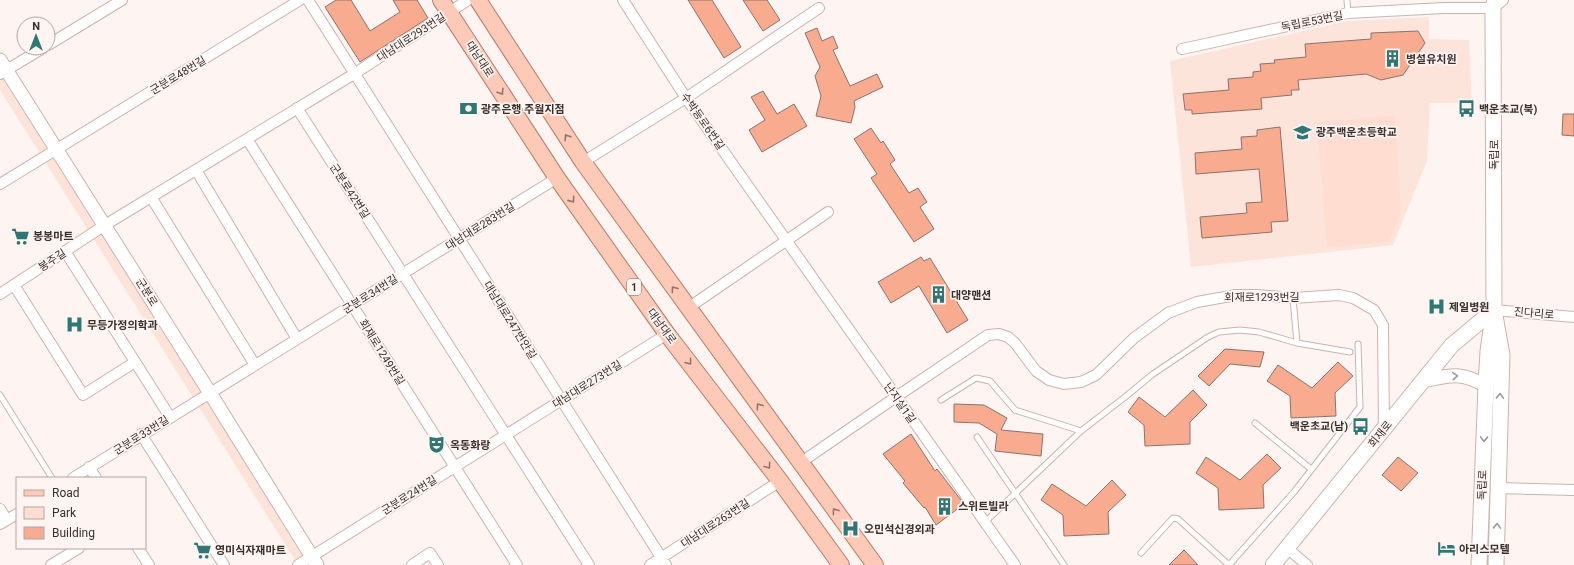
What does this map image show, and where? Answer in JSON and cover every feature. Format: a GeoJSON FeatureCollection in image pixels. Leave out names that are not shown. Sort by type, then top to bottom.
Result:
{"type":"FeatureCollection","features":[{"type":"Feature","properties":{"kind":"main road"},"geometry":{"type":"LineString","coordinates":[[478,0],[583,162],[875,565]]}},
{"type":"Feature","properties":{"kind":"main road","name":"독립로"},"geometry":{"type":"LineString","coordinates":[[1479,565],[1488,351],[1494,310],[1493,2]]}},
{"type":"Feature","properties":{"kind":"main road","name":"대남대로"},"geometry":{"type":"LineString","coordinates":[[445,6],[557,178],[667,334],[780,481],[841,565]]}},
{"type":"Feature","properties":{"kind":"main road","name":"독립로"},"geometry":{"type":"LineString","coordinates":[[1494,310],[1502,355],[1496,565]]}},
{"type":"Feature","properties":{"kind":"main road","name":"회재로"},"geometry":{"type":"LineString","coordinates":[[1273,565],[1452,346],[1494,310]]}},
{"type":"Feature","properties":{"kind":"street"},"geometry":{"type":"LineString","coordinates":[[56,40],[122,0]]}},
{"type":"Feature","properties":{"kind":"street","name":"군분로48번길"},"geometry":{"type":"LineString","coordinates":[[0,184],[300,0]]}},
{"type":"Feature","properties":{"kind":"street","name":"대남대로247번안길"},"geometry":{"type":"LineString","coordinates":[[308,0],[664,561]]}},
{"type":"Feature","properties":{"kind":"street","name":"대남대로293번길"},"geometry":{"type":"LineString","coordinates":[[354,74],[445,6],[468,0]]}},
{"type":"Feature","properties":{"kind":"street","name":"수박등로6번길"},"geometry":{"type":"LineString","coordinates":[[623,0],[686,98],[786,240]]}},
{"type":"Feature","properties":{"kind":"street","name":"독립로53번길"},"geometry":{"type":"LineString","coordinates":[[1182,49],[1348,13],[1444,8],[1493,2]]}},
{"type":"Feature","properties":{"kind":"street"},"geometry":{"type":"LineString","coordinates":[[583,162],[686,98],[819,8]]}},
{"type":"Feature","properties":{"kind":"street"},"geometry":{"type":"LineString","coordinates":[[2,68],[27,56]]}},
{"type":"Feature","properties":{"kind":"street","name":"군분로"},"geometry":{"type":"LineString","coordinates":[[2,68],[56,149],[314,561]]}},
{"type":"Feature","properties":{"kind":"street"},"geometry":{"type":"LineString","coordinates":[[104,225],[354,74]]}},
{"type":"Feature","properties":{"kind":"street","name":"군분로42번길"},"geometry":{"type":"LineString","coordinates":[[297,108],[403,273]]}},
{"type":"Feature","properties":{"kind":"street","name":"회재로1249번길"},"geometry":{"type":"LineString","coordinates":[[248,139],[516,565]]}},
{"type":"Feature","properties":{"kind":"street"},"geometry":{"type":"LineString","coordinates":[[196,170],[297,339]]}},
{"type":"Feature","properties":{"kind":"street","name":"대남대로283번길"},"geometry":{"type":"LineString","coordinates":[[403,273],[557,178]]}},
{"type":"Feature","properties":{"kind":"street"},"geometry":{"type":"LineString","coordinates":[[152,197],[255,365]]}},
{"type":"Feature","properties":{"kind":"street"},"geometry":{"type":"LineString","coordinates":[[688,308],[828,212]]}},
{"type":"Feature","properties":{"kind":"street","name":"봉주길"},"geometry":{"type":"LineString","coordinates":[[0,294],[104,225]]}},
{"type":"Feature","properties":{"kind":"street","name":"난지실1길"},"geometry":{"type":"LineString","coordinates":[[786,240],[1015,565]]}},
{"type":"Feature","properties":{"kind":"street"},"geometry":{"type":"LineString","coordinates":[[66,251],[170,417]]}},
{"type":"Feature","properties":{"kind":"street","name":"군분로34번길"},"geometry":{"type":"LineString","coordinates":[[210,393],[403,273],[506,434]]}},
{"type":"Feature","properties":{"kind":"street"},"geometry":{"type":"LineString","coordinates":[[14,285],[82,395],[135,362]]}},
{"type":"Feature","properties":{"kind":"street","name":"회재로1293번길"},"geometry":{"type":"LineString","coordinates":[[896,396],[988,335],[999,334],[1008,337],[1036,371],[1049,380],[1064,384],[1081,382],[1096,375],[1134,338],[1168,313],[1197,302],[1217,298],[1257,295],[1293,298],[1339,295],[1353,298],[1374,310],[1380,317],[1383,325],[1384,430]]}},
{"type":"Feature","properties":{"kind":"street","name":"진다리로"},"geometry":{"type":"LineString","coordinates":[[1494,310],[1574,317]]}},
{"type":"Feature","properties":{"kind":"street","name":"대남대로273번길"},"geometry":{"type":"LineString","coordinates":[[506,434],[667,334]]}},
{"type":"Feature","properties":{"kind":"street"},"geometry":{"type":"LineString","coordinates":[[1423,381],[1464,375],[1486,386]]}},
{"type":"Feature","properties":{"kind":"street","name":"군분로33번길"},"geometry":{"type":"LineString","coordinates":[[74,477],[141,434],[210,393]]}},
{"type":"Feature","properties":{"kind":"street"},"geometry":{"type":"LineString","coordinates":[[800,463],[896,396]]}},
{"type":"Feature","properties":{"kind":"street"},"geometry":{"type":"LineString","coordinates":[[141,434],[224,565]]}},
{"type":"Feature","properties":{"kind":"street"},"geometry":{"type":"LineString","coordinates":[[506,434],[589,565]]}},
{"type":"Feature","properties":{"kind":"street","name":"군분로24번길"},"geometry":{"type":"LineString","coordinates":[[298,565],[314,561],[506,434]]}},
{"type":"Feature","properties":{"kind":"street"},"geometry":{"type":"LineString","coordinates":[[89,467],[95,477]]}},
{"type":"Feature","properties":{"kind":"street","name":"대남대로263번길"},"geometry":{"type":"LineString","coordinates":[[650,565],[664,561],[780,481]]}},
{"type":"Feature","properties":{"kind":"street"},"geometry":{"type":"LineString","coordinates":[[1498,488],[1574,490]]}},
{"type":"Feature","properties":{"kind":"street"},"geometry":{"type":"LineString","coordinates":[[0,509],[4,522],[16,515]]}},
{"type":"Feature","properties":{"kind":"street"},"geometry":{"type":"LineString","coordinates":[[1287,548],[1307,565]]}},
{"type":"Feature","properties":{"kind":"street"},"geometry":{"type":"LineString","coordinates":[[51,565],[77,549]]}},
{"type":"Feature","properties":{"kind":"street"},"geometry":{"type":"LineString","coordinates":[[139,549],[149,565]]}},
{"type":"Feature","properties":{"kind":"street"},"geometry":{"type":"LineString","coordinates":[[412,565],[430,553],[438,565]]}},
{"type":"Feature","properties":{"kind":"lane"},"geometry":{"type":"LineString","coordinates":[[1347,0],[1348,13]]}},
{"type":"Feature","properties":{"kind":"lane"},"geometry":{"type":"LineString","coordinates":[[1293,298],[1297,343]]}},
{"type":"Feature","properties":{"kind":"lane"},"geometry":{"type":"LineString","coordinates":[[984,523],[1016,494],[1081,430],[1153,374],[1208,337],[1219,332],[1240,330],[1259,332],[1297,343],[1350,352]]}},
{"type":"Feature","properties":{"kind":"lane"},"geometry":{"type":"LineString","coordinates":[[1141,553],[1173,518],[1178,519],[1229,565],[1294,492],[1360,407],[1358,344]]}},
{"type":"Feature","properties":{"kind":"lane"},"geometry":{"type":"LineString","coordinates":[[942,400],[976,378],[990,381],[1015,410],[1081,430]]}},
{"type":"Feature","properties":{"kind":"lane"},"geometry":{"type":"LineString","coordinates":[[0,396],[51,477]]}},
{"type":"Feature","properties":{"kind":"lane"},"geometry":{"type":"LineString","coordinates":[[1255,423],[1311,469]]}},
{"type":"Feature","properties":{"kind":"lane"},"geometry":{"type":"LineString","coordinates":[[977,437],[1064,565]]}},
{"type":"Feature","properties":{"kind":"shaded area","name":"광주백운초등학교"},"geometry":{"type":"Polygon","coordinates":[[[1429,17],[1429,39],[1469,40],[1472,103],[1430,103],[1427,161],[1393,245],[1191,267],[1170,61],[1348,21],[1429,17]]]}},
{"type":"Feature","properties":{"kind":"shaded area"},"geometry":{"type":"Polygon","coordinates":[[[0,68],[313,565],[298,565],[0,90],[0,68]]]}},
{"type":"Feature","properties":{"kind":"green space"},"geometry":{"type":"Polygon","coordinates":[[[1395,116],[1401,212],[1389,242],[1327,247],[1317,122],[1395,116]]]}},
{"type":"Feature","properties":{"kind":"building"},"geometry":{"type":"Polygon","coordinates":[[[336,0],[351,0],[370,31],[400,12],[393,0],[417,0],[428,18],[360,62],[325,7],[336,0]]]}},
{"type":"Feature","properties":{"kind":"building"},"geometry":{"type":"Polygon","coordinates":[[[688,0],[712,0],[741,47],[724,58],[688,0]]]}},
{"type":"Feature","properties":{"kind":"building"},"geometry":{"type":"Polygon","coordinates":[[[743,0],[767,0],[780,20],[763,31],[743,0]]]}},
{"type":"Feature","properties":{"kind":"building"},"geometry":{"type":"Polygon","coordinates":[[[817,28],[822,41],[833,36],[838,48],[833,50],[850,86],[877,74],[883,87],[854,101],[855,107],[851,123],[816,116],[821,96],[815,76],[820,67],[805,33],[817,28]]]}},
{"type":"Feature","properties":{"kind":"building"},"geometry":{"type":"Polygon","coordinates":[[[1418,31],[1425,43],[1403,75],[1381,80],[1366,74],[1298,80],[1299,90],[1291,90],[1292,95],[1261,98],[1262,109],[1192,114],[1192,110],[1185,110],[1183,94],[1229,90],[1228,79],[1253,77],[1253,72],[1261,71],[1260,64],[1275,63],[1274,60],[1306,57],[1305,44],[1371,39],[1371,33],[1418,31]]]}},
{"type":"Feature","properties":{"kind":"building"},"geometry":{"type":"Polygon","coordinates":[[[763,91],[777,114],[794,104],[807,126],[762,152],[749,130],[765,120],[751,97],[763,91]]]}},
{"type":"Feature","properties":{"kind":"building"},"geometry":{"type":"Polygon","coordinates":[[[1563,114],[1574,114],[1574,136],[1562,135],[1563,114]]]}},
{"type":"Feature","properties":{"kind":"building"},"geometry":{"type":"Polygon","coordinates":[[[1280,127],[1288,221],[1271,222],[1272,232],[1202,238],[1200,217],[1247,213],[1246,203],[1262,202],[1259,169],[1196,174],[1195,153],[1242,149],[1241,137],[1257,136],[1257,130],[1280,127]]]}},
{"type":"Feature","properties":{"kind":"building"},"geometry":{"type":"Polygon","coordinates":[[[871,128],[881,143],[883,141],[895,160],[890,164],[909,193],[918,188],[927,202],[920,207],[934,229],[914,242],[871,178],[877,174],[854,139],[871,128]]]}},
{"type":"Feature","properties":{"kind":"building","name":"대양맨션"},"geometry":{"type":"Polygon","coordinates":[[[921,257],[924,261],[930,258],[968,320],[947,333],[919,286],[891,303],[878,282],[921,257]]]}},
{"type":"Feature","properties":{"kind":"building"},"geometry":{"type":"Polygon","coordinates":[[[1225,349],[1264,352],[1260,367],[1230,364],[1209,386],[1198,376],[1225,349]]]}},
{"type":"Feature","properties":{"kind":"building"},"geometry":{"type":"Polygon","coordinates":[[[1338,362],[1353,376],[1335,393],[1336,416],[1291,418],[1290,396],[1267,381],[1278,365],[1312,388],[1338,362]]]}},
{"type":"Feature","properties":{"kind":"building"},"geometry":{"type":"Polygon","coordinates":[[[1193,390],[1207,405],[1190,422],[1190,444],[1145,446],[1144,425],[1128,412],[1139,397],[1165,417],[1193,390]]]}},
{"type":"Feature","properties":{"kind":"building"},"geometry":{"type":"Polygon","coordinates":[[[954,404],[984,405],[1007,418],[1001,430],[1043,434],[1041,456],[995,451],[997,434],[979,423],[954,422],[954,404]]]}},
{"type":"Feature","properties":{"kind":"building"},"geometry":{"type":"Polygon","coordinates":[[[911,434],[935,471],[937,469],[964,504],[936,525],[925,507],[924,508],[903,483],[905,481],[883,454],[911,434]]]}},
{"type":"Feature","properties":{"kind":"building"},"geometry":{"type":"Polygon","coordinates":[[[1267,454],[1281,468],[1263,485],[1264,508],[1219,510],[1218,488],[1196,473],[1206,457],[1240,480],[1267,454]]]}},
{"type":"Feature","properties":{"kind":"building"},"geometry":{"type":"Polygon","coordinates":[[[1398,457],[1418,473],[1401,491],[1382,475],[1398,457]]]}},
{"type":"Feature","properties":{"kind":"building"},"geometry":{"type":"Polygon","coordinates":[[[1112,480],[1126,495],[1108,512],[1109,534],[1064,536],[1063,515],[1041,500],[1052,484],[1086,506],[1112,480]]]}},
{"type":"Feature","properties":{"kind":"building"},"geometry":{"type":"Polygon","coordinates":[[[1184,550],[1198,565],[1169,565],[1184,550]]]}},
{"type":"Feature","properties":{"kind":"place","name":"병설유치원"},"geometry":{"type":"Point","coordinates":[1393,59]}},
{"type":"Feature","properties":{"kind":"place","name":"광주은행 주월지점"},"geometry":{"type":"Point","coordinates":[468,109]}},
{"type":"Feature","properties":{"kind":"place","name":"백운초교(북)"},"geometry":{"type":"Point","coordinates":[1466,109]}},
{"type":"Feature","properties":{"kind":"place","name":"광주백운초등학교"},"geometry":{"type":"Point","coordinates":[1303,132]}},
{"type":"Feature","properties":{"kind":"place","name":"봉봉마트"},"geometry":{"type":"Point","coordinates":[20,236]}},
{"type":"Feature","properties":{"kind":"place","name":"대양맨션"},"geometry":{"type":"Point","coordinates":[938,295]}},
{"type":"Feature","properties":{"kind":"place","name":"제일병원"},"geometry":{"type":"Point","coordinates":[1436,307]}},
{"type":"Feature","properties":{"kind":"place","name":"무등가정의학과"},"geometry":{"type":"Point","coordinates":[74,325]}},
{"type":"Feature","properties":{"kind":"place","name":"백운초교(남)"},"geometry":{"type":"Point","coordinates":[1361,426]}},
{"type":"Feature","properties":{"kind":"place","name":"옥동화랑"},"geometry":{"type":"Point","coordinates":[437,445]}},
{"type":"Feature","properties":{"kind":"place","name":"스위트빌라"},"geometry":{"type":"Point","coordinates":[945,506]}},
{"type":"Feature","properties":{"kind":"place","name":"오민석신경외과"},"geometry":{"type":"Point","coordinates":[851,529]}},
{"type":"Feature","properties":{"kind":"place","name":"아리스모텔"},"geometry":{"type":"Point","coordinates":[1446,549]}},
{"type":"Feature","properties":{"kind":"place","name":"영미식자재마트"},"geometry":{"type":"Point","coordinates":[202,550]}}]}
